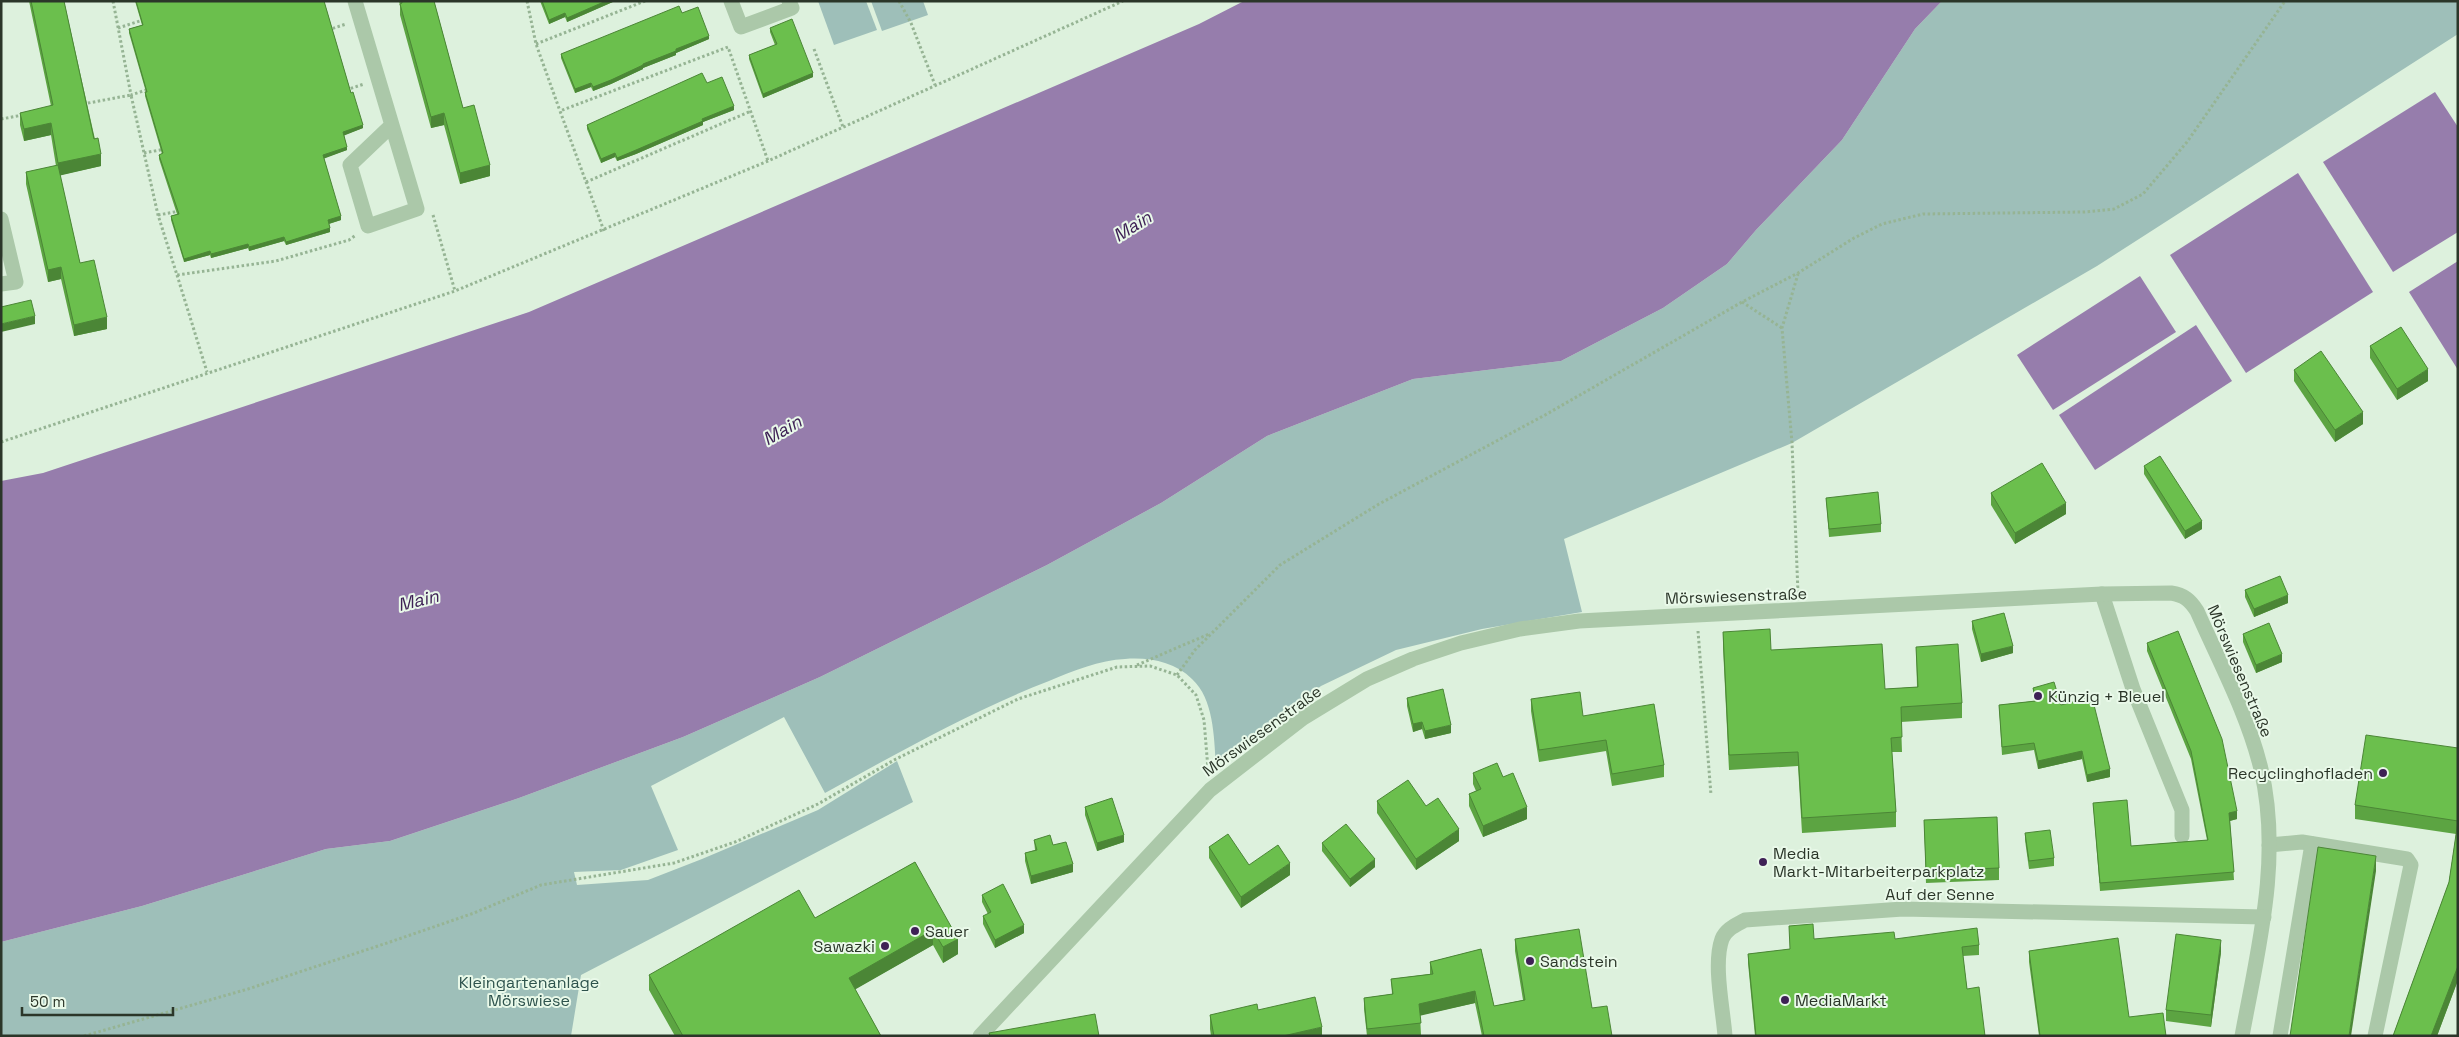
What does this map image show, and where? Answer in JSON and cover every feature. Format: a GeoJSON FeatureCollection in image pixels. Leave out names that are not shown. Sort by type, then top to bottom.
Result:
{"type":"FeatureCollection","features":[{"type":"Feature","properties":{"kind":"street"},"geometry":{"type":"LineString","coordinates":[[355,1],[360,19],[392,124],[417,209],[368,226],[350,165],[392,124]]}},
{"type":"Feature","properties":{"kind":"street"},"geometry":{"type":"LineString","coordinates":[[730,1],[741,28],[792,8],[789,1]]}},
{"type":"Feature","properties":{"kind":"street"},"geometry":{"type":"LineString","coordinates":[[1,219],[16,282],[1,284]]}},
{"type":"Feature","properties":{"kind":"street","name":"Mörswiesenstraße"},"geometry":{"type":"LineString","coordinates":[[980,1036],[1210,790],[1303,718],[1366,679],[1413,659],[1461,643],[1520,629],[1579,621],[2102,594],[2171,593],[2180,594],[2190,600],[2197,611],[2250,734],[2267,806],[2269,845],[2264,917],[2242,1036]]}},
{"type":"Feature","properties":{"kind":"street"},"geometry":{"type":"LineString","coordinates":[[2102,594],[2133,689],[2182,810],[2182,836]]}},
{"type":"Feature","properties":{"kind":"street"},"geometry":{"type":"LineString","coordinates":[[2269,845],[2302,842],[2407,860],[2411,865],[2375,1036]]}},
{"type":"Feature","properties":{"kind":"street"},"geometry":{"type":"LineString","coordinates":[[2280,1036],[2312,844]]}},
{"type":"Feature","properties":{"kind":"street","name":"Auf der Senne"},"geometry":{"type":"LineString","coordinates":[[1725,1036],[1718,956],[1722,938],[1730,928],[1745,920],[1903,909],[2264,917]]}},
{"type":"Feature","properties":{"kind":"path"},"geometry":{"type":"LineString","coordinates":[[113,1],[131,95],[158,215],[208,372]]}},
{"type":"Feature","properties":{"kind":"path"},"geometry":{"type":"LineString","coordinates":[[527,1],[536,44],[604,231]]}},
{"type":"Feature","properties":{"kind":"path"},"geometry":{"type":"LineString","coordinates":[[536,44],[645,1]]}},
{"type":"Feature","properties":{"kind":"path"},"geometry":{"type":"LineString","coordinates":[[899,1],[911,23],[935,85]]}},
{"type":"Feature","properties":{"kind":"path"},"geometry":{"type":"LineString","coordinates":[[1,442],[455,291],[604,231],[768,161],[1123,1]]}},
{"type":"Feature","properties":{"kind":"path"},"geometry":{"type":"LineString","coordinates":[[1177,674],[1195,650],[1280,566],[1380,504],[1545,415],[1742,302],[1798,274],[1854,238],[1882,224],[1923,214],[2085,212],[2114,209],[2143,194],[2188,142],[2285,1]]}},
{"type":"Feature","properties":{"kind":"path"},"geometry":{"type":"LineString","coordinates":[[118,28],[153,18]]}},
{"type":"Feature","properties":{"kind":"path"},"geometry":{"type":"LineString","coordinates":[[324,31],[360,19]]}},
{"type":"Feature","properties":{"kind":"path"},"geometry":{"type":"LineString","coordinates":[[560,112],[728,47],[768,161]]}},
{"type":"Feature","properties":{"kind":"path"},"geometry":{"type":"LineString","coordinates":[[814,49],[843,127]]}},
{"type":"Feature","properties":{"kind":"path"},"geometry":{"type":"LineString","coordinates":[[341,92],[378,79]]}},
{"type":"Feature","properties":{"kind":"path"},"geometry":{"type":"LineString","coordinates":[[75,106],[131,95],[159,86]]}},
{"type":"Feature","properties":{"kind":"path"},"geometry":{"type":"LineString","coordinates":[[586,182],[751,111]]}},
{"type":"Feature","properties":{"kind":"path"},"geometry":{"type":"LineString","coordinates":[[1,119],[28,114]]}},
{"type":"Feature","properties":{"kind":"path"},"geometry":{"type":"LineString","coordinates":[[144,153],[171,148]]}},
{"type":"Feature","properties":{"kind":"path"},"geometry":{"type":"LineString","coordinates":[[417,209],[432,211],[455,291]]}},
{"type":"Feature","properties":{"kind":"path"},"geometry":{"type":"LineString","coordinates":[[158,215],[187,210]]}},
{"type":"Feature","properties":{"kind":"path"},"geometry":{"type":"LineString","coordinates":[[177,275],[276,261],[349,240],[368,226]]}},
{"type":"Feature","properties":{"kind":"path"},"geometry":{"type":"LineString","coordinates":[[1798,274],[1782,328],[1792,443],[1798,611]]}},
{"type":"Feature","properties":{"kind":"path"},"geometry":{"type":"LineString","coordinates":[[1742,302],[1782,328]]}},
{"type":"Feature","properties":{"kind":"path"},"geometry":{"type":"LineString","coordinates":[[1697,615],[1711,795]]}},
{"type":"Feature","properties":{"kind":"path"},"geometry":{"type":"LineString","coordinates":[[1134,666],[1212,633]]}},
{"type":"Feature","properties":{"kind":"path"},"geometry":{"type":"LineString","coordinates":[[84,1036],[248,989],[390,942],[474,913],[541,884],[674,863],[718,848],[818,804],[896,759],[1018,699],[1117,667],[1150,666],[1177,674],[1196,694],[1204,720],[1210,790]]}},
{"type":"Feature","properties":{"kind":"green space"},"geometry":{"type":"Polygon","coordinates":[[[818,1],[866,1],[877,30],[834,45],[818,1]]]}},
{"type":"Feature","properties":{"kind":"green space"},"geometry":{"type":"Polygon","coordinates":[[[871,1],[923,1],[928,15],[882,31],[871,1]]]}},
{"type":"Feature","properties":{"kind":"green space","name":"Kleingartenanlage Mörswiese"},"geometry":{"type":"Polygon","coordinates":[[[1942,1],[2458,1],[2458,34],[2097,266],[1792,443],[1564,539],[1582,612],[1482,629],[1396,650],[1321,686],[1216,765],[1212,719],[1205,697],[1199,687],[1178,668],[1152,660],[1134,659],[1106,661],[1067,673],[1020,693],[935,733],[825,793],[784,717],[651,786],[678,850],[621,870],[574,872],[577,885],[648,880],[818,810],[897,761],[913,802],[581,975],[571,1036],[1,1036],[1,942],[142,906],[326,849],[390,841],[519,798],[683,737],[820,677],[1047,565],[1161,503],[1267,436],[1413,379],[1561,361],[1663,308],[1727,264],[1756,230],[1842,140],[1915,29],[1942,1]]]}},
{"type":"Feature","properties":{"kind":"water","name":"Main"},"geometry":{"type":"Polygon","coordinates":[[[1244,1],[1942,1],[1915,29],[1842,140],[1756,230],[1727,264],[1663,308],[1561,361],[1413,379],[1267,436],[1161,503],[1047,565],[820,677],[683,737],[519,798],[390,841],[326,849],[142,906],[1,942],[1,481],[43,473],[529,312],[1199,24],[1244,1]]]}},
{"type":"Feature","properties":{"kind":"water"},"geometry":{"type":"Polygon","coordinates":[[[2435,92],[2458,127],[2458,232],[2393,272],[2323,162],[2435,92]]]}},
{"type":"Feature","properties":{"kind":"water"},"geometry":{"type":"Polygon","coordinates":[[[2298,173],[2373,292],[2246,373],[2170,255],[2298,173]]]}},
{"type":"Feature","properties":{"kind":"water"},"geometry":{"type":"Polygon","coordinates":[[[2458,261],[2458,370],[2409,292],[2458,261]]]}},
{"type":"Feature","properties":{"kind":"water"},"geometry":{"type":"Polygon","coordinates":[[[2140,276],[2176,332],[2053,410],[2017,355],[2140,276]]]}},
{"type":"Feature","properties":{"kind":"water"},"geometry":{"type":"Polygon","coordinates":[[[2196,325],[2232,381],[2095,470],[2059,415],[2196,325]]]}},
{"type":"Feature","properties":{"kind":"building"},"geometry":{"type":"Polygon","coordinates":[[[31,1],[64,1],[94,139],[98,138],[101,154],[58,163],[51,123],[24,129],[20,113],[53,105],[31,1]]]}},
{"type":"Feature","properties":{"kind":"building"},"geometry":{"type":"Polygon","coordinates":[[[136,1],[324,1],[351,93],[353,92],[363,125],[343,132],[347,147],[323,155],[341,216],[328,220],[330,228],[286,242],[284,237],[249,247],[248,244],[211,254],[210,251],[184,259],[171,216],[179,214],[159,155],[163,153],[129,29],[143,25],[136,1]]]}},
{"type":"Feature","properties":{"kind":"building"},"geometry":{"type":"Polygon","coordinates":[[[402,1],[434,1],[463,108],[474,105],[490,165],[460,173],[444,113],[431,117],[400,4],[402,1]]]}},
{"type":"Feature","properties":{"kind":"building"},"geometry":{"type":"Polygon","coordinates":[[[542,1],[606,1],[567,18],[565,13],[549,20],[542,1]]]}},
{"type":"Feature","properties":{"kind":"building"},"geometry":{"type":"Polygon","coordinates":[[[679,6],[682,13],[698,7],[709,36],[676,49],[676,51],[643,64],[611,80],[593,87],[591,83],[575,89],[561,54],[679,6]]]}},
{"type":"Feature","properties":{"kind":"building"},"geometry":{"type":"Polygon","coordinates":[[[792,19],[813,73],[763,94],[749,55],[777,44],[770,28],[792,19]]]}},
{"type":"Feature","properties":{"kind":"building"},"geometry":{"type":"Polygon","coordinates":[[[702,73],[707,83],[722,77],[734,106],[617,158],[615,153],[601,159],[587,125],[702,73]]]}},
{"type":"Feature","properties":{"kind":"building"},"geometry":{"type":"Polygon","coordinates":[[[58,165],[80,263],[94,260],[107,317],[74,325],[61,267],[48,270],[26,172],[58,165]]]}},
{"type":"Feature","properties":{"kind":"building"},"geometry":{"type":"Polygon","coordinates":[[[31,300],[35,316],[1,324],[1,307],[31,300]]]}},
{"type":"Feature","properties":{"kind":"building"},"geometry":{"type":"Polygon","coordinates":[[[2401,327],[2428,369],[2397,389],[2370,346],[2401,327]]]}},
{"type":"Feature","properties":{"kind":"building"},"geometry":{"type":"Polygon","coordinates":[[[2321,351],[2363,412],[2335,430],[2294,370],[2321,351]]]}},
{"type":"Feature","properties":{"kind":"building"},"geometry":{"type":"Polygon","coordinates":[[[2160,456],[2202,521],[2185,531],[2144,466],[2160,456]]]}},
{"type":"Feature","properties":{"kind":"building"},"geometry":{"type":"Polygon","coordinates":[[[2042,463],[2066,503],[2015,533],[1991,493],[2042,463]]]}},
{"type":"Feature","properties":{"kind":"building"},"geometry":{"type":"Polygon","coordinates":[[[1878,492],[1881,524],[1829,529],[1826,498],[1878,492]]]}},
{"type":"Feature","properties":{"kind":"building"},"geometry":{"type":"Polygon","coordinates":[[[2280,576],[2288,595],[2254,609],[2245,590],[2280,576]]]}},
{"type":"Feature","properties":{"kind":"building"},"geometry":{"type":"Polygon","coordinates":[[[2004,613],[2013,646],[1981,654],[1972,621],[2004,613]]]}},
{"type":"Feature","properties":{"kind":"building"},"geometry":{"type":"Polygon","coordinates":[[[2269,623],[2282,654],[2256,665],[2243,634],[2269,623]]]}},
{"type":"Feature","properties":{"kind":"building"},"geometry":{"type":"Polygon","coordinates":[[[1770,629],[1771,650],[1882,644],[1885,689],[1918,687],[1916,647],[1958,644],[1962,703],[1901,707],[1902,737],[1891,738],[1896,812],[1802,818],[1798,752],[1729,755],[1723,632],[1770,629]]]}},
{"type":"Feature","properties":{"kind":"building"},"geometry":{"type":"Polygon","coordinates":[[[2178,631],[2222,739],[2237,811],[2229,813],[2234,872],[2100,883],[2093,803],[2127,800],[2131,846],[2208,840],[2191,751],[2147,643],[2178,631]]]}},
{"type":"Feature","properties":{"kind":"building"},"geometry":{"type":"Polygon","coordinates":[[[2054,682],[2061,705],[2092,697],[2110,769],[2087,775],[2082,751],[2038,761],[2034,743],[2002,747],[1999,705],[2036,701],[2033,688],[2054,682]]]}},
{"type":"Feature","properties":{"kind":"building"},"geometry":{"type":"Polygon","coordinates":[[[1443,689],[1451,725],[1425,731],[1422,722],[1413,724],[1407,698],[1443,689]]]}},
{"type":"Feature","properties":{"kind":"building"},"geometry":{"type":"Polygon","coordinates":[[[1580,692],[1583,716],[1654,704],[1664,765],[1612,774],[1606,740],[1539,750],[1531,699],[1580,692]]]}},
{"type":"Feature","properties":{"kind":"building"},"geometry":{"type":"Polygon","coordinates":[[[2366,735],[2458,748],[2458,821],[2355,805],[2366,735]]]}},
{"type":"Feature","properties":{"kind":"building"},"geometry":{"type":"Polygon","coordinates":[[[1497,763],[1503,777],[1513,773],[1527,807],[1483,826],[1469,794],[1481,789],[1473,773],[1497,763]]]}},
{"type":"Feature","properties":{"kind":"building"},"geometry":{"type":"Polygon","coordinates":[[[1408,780],[1426,806],[1438,798],[1459,829],[1416,859],[1377,801],[1408,780]]]}},
{"type":"Feature","properties":{"kind":"building"},"geometry":{"type":"Polygon","coordinates":[[[1112,798],[1124,835],[1097,843],[1085,807],[1112,798]]]}},
{"type":"Feature","properties":{"kind":"building"},"geometry":{"type":"Polygon","coordinates":[[[1997,817],[1999,868],[1926,871],[1924,820],[1997,817]]]}},
{"type":"Feature","properties":{"kind":"building"},"geometry":{"type":"Polygon","coordinates":[[[2458,821],[2458,966],[2431,1036],[2393,1036],[2449,882],[2458,821]]]}},
{"type":"Feature","properties":{"kind":"building"},"geometry":{"type":"Polygon","coordinates":[[[1346,824],[1375,859],[1350,879],[1322,843],[1346,824]]]}},
{"type":"Feature","properties":{"kind":"building"},"geometry":{"type":"Polygon","coordinates":[[[2050,830],[2054,858],[2029,861],[2025,833],[2050,830]]]}},
{"type":"Feature","properties":{"kind":"building"},"geometry":{"type":"Polygon","coordinates":[[[1228,834],[1249,865],[1278,845],[1290,863],[1241,897],[1209,847],[1228,834]]]}},
{"type":"Feature","properties":{"kind":"building"},"geometry":{"type":"Polygon","coordinates":[[[1050,835],[1053,845],[1066,842],[1073,864],[1031,876],[1025,853],[1037,850],[1034,840],[1050,835]]]}},
{"type":"Feature","properties":{"kind":"building"},"geometry":{"type":"Polygon","coordinates":[[[2318,847],[2376,856],[2349,1036],[2290,1036],[2318,847]]]}},
{"type":"Feature","properties":{"kind":"building"},"geometry":{"type":"Polygon","coordinates":[[[915,862],[958,939],[943,947],[933,930],[849,978],[881,1036],[683,1036],[649,975],[799,890],[815,918],[915,862]]]}},
{"type":"Feature","properties":{"kind":"building"},"geometry":{"type":"Polygon","coordinates":[[[1003,884],[1024,925],[995,940],[983,916],[991,912],[982,895],[1003,884]]]}},
{"type":"Feature","properties":{"kind":"building"},"geometry":{"type":"Polygon","coordinates":[[[1813,924],[1814,939],[1894,932],[1895,939],[1977,928],[1979,945],[1962,947],[1967,989],[1979,987],[1985,1036],[1756,1036],[1748,954],[1790,949],[1789,926],[1813,924]]]}},
{"type":"Feature","properties":{"kind":"building"},"geometry":{"type":"Polygon","coordinates":[[[1579,929],[1592,1008],[1607,1006],[1612,1036],[1484,1036],[1475,991],[1419,1004],[1421,1023],[1367,1029],[1364,998],[1393,994],[1391,979],[1433,974],[1430,962],[1481,949],[1494,1006],[1525,1000],[1515,939],[1579,929]]]}},
{"type":"Feature","properties":{"kind":"building"},"geometry":{"type":"Polygon","coordinates":[[[2176,934],[2221,940],[2211,1015],[2166,1010],[2176,934]]]}},
{"type":"Feature","properties":{"kind":"building"},"geometry":{"type":"Polygon","coordinates":[[[2118,938],[2129,1017],[2163,1013],[2166,1036],[2040,1036],[2029,951],[2118,938]]]}},
{"type":"Feature","properties":{"kind":"building"},"geometry":{"type":"Polygon","coordinates":[[[1315,997],[1322,1027],[1283,1036],[1214,1036],[1210,1015],[1257,1004],[1258,1010],[1315,997]]]}},
{"type":"Feature","properties":{"kind":"building"},"geometry":{"type":"Polygon","coordinates":[[[1095,1014],[1099,1036],[990,1036],[989,1033],[1095,1014]]]}},
{"type":"Feature","properties":{"kind":"place","name":"Künzig + Bleuel"},"geometry":{"type":"Point","coordinates":[2038,696]}},
{"type":"Feature","properties":{"kind":"place","name":"Recyclinghofladen"},"geometry":{"type":"Point","coordinates":[2383,773]}},
{"type":"Feature","properties":{"kind":"place","name":"Media Markt-Mitarbeiterparkplatz"},"geometry":{"type":"Point","coordinates":[1763,862]}},
{"type":"Feature","properties":{"kind":"place","name":"Sauer"},"geometry":{"type":"Point","coordinates":[915,931]}},
{"type":"Feature","properties":{"kind":"place","name":"Sawazki"},"geometry":{"type":"Point","coordinates":[885,946]}},
{"type":"Feature","properties":{"kind":"place","name":"Sandstein"},"geometry":{"type":"Point","coordinates":[1530,961]}},
{"type":"Feature","properties":{"kind":"place","name":"MediaMarkt"},"geometry":{"type":"Point","coordinates":[1785,1000]}}]}
